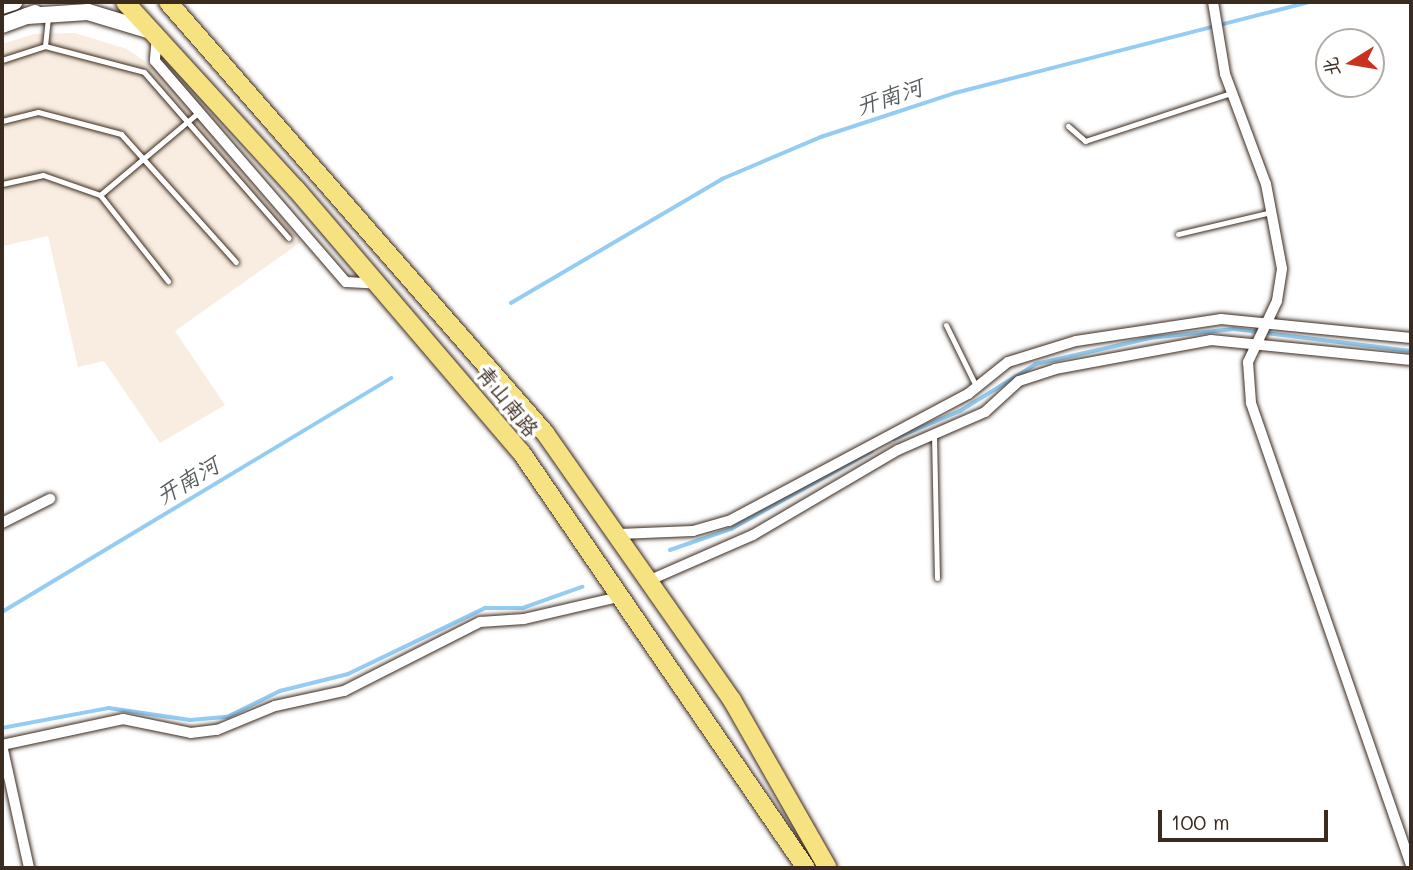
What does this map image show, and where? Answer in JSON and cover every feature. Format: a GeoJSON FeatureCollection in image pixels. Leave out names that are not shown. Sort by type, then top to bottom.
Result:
{"type":"FeatureCollection","features":[{"type":"Feature","properties":{"kind":"main road","name":"青山南路"},"geometry":{"type":"LineString","coordinates":[[125,2],[380,284],[521,452],[623,596],[806,868]]}},
{"type":"Feature","properties":{"kind":"main road","name":"青山南路"},"geometry":{"type":"LineString","coordinates":[[168,2],[509,387],[619,534],[732,700],[828,868]]}},
{"type":"Feature","properties":{"kind":"street"},"geometry":{"type":"LineString","coordinates":[[2,6],[14,2]]}},
{"type":"Feature","properties":{"kind":"street"},"geometry":{"type":"LineString","coordinates":[[2,25],[64,2]]}},
{"type":"Feature","properties":{"kind":"street"},"geometry":{"type":"LineString","coordinates":[[1213,2],[1231,93],[1274,211],[1282,280],[1248,362],[1255,419],[1411,865]]}},
{"type":"Feature","properties":{"kind":"street"},"geometry":{"type":"LineString","coordinates":[[27,16],[48,12],[102,14],[157,35],[155,61],[346,282],[380,284]]}},
{"type":"Feature","properties":{"kind":"street"},"geometry":{"type":"LineString","coordinates":[[619,534],[717,526],[977,388],[1018,357],[1076,341],[1205,320],[1266,323],[1411,338]]}},
{"type":"Feature","properties":{"kind":"street"},"geometry":{"type":"LineString","coordinates":[[650,580],[737,543],[934,435],[985,412],[1018,381],[1055,369],[1203,341],[1411,360]]}},
{"type":"Feature","properties":{"kind":"street"},"geometry":{"type":"LineString","coordinates":[[2,523],[50,499]]}},
{"type":"Feature","properties":{"kind":"street"},"geometry":{"type":"LineString","coordinates":[[29,868],[2,745],[123,719],[191,733],[217,730],[275,706],[344,691],[480,622],[524,619],[623,596]]}},
{"type":"Feature","properties":{"kind":"lane"},"geometry":{"type":"LineString","coordinates":[[45,46],[48,12]]}},
{"type":"Feature","properties":{"kind":"lane"},"geometry":{"type":"LineString","coordinates":[[2,60],[45,46],[144,72],[289,238]]}},
{"type":"Feature","properties":{"kind":"lane"},"geometry":{"type":"LineString","coordinates":[[144,72],[155,61]]}},
{"type":"Feature","properties":{"kind":"lane"},"geometry":{"type":"LineString","coordinates":[[1068,126],[1085,141],[1231,93]]}},
{"type":"Feature","properties":{"kind":"lane"},"geometry":{"type":"LineString","coordinates":[[100,195],[200,112]]}},
{"type":"Feature","properties":{"kind":"lane"},"geometry":{"type":"LineString","coordinates":[[2,121],[51,114],[121,134],[236,262]]}},
{"type":"Feature","properties":{"kind":"lane"},"geometry":{"type":"LineString","coordinates":[[2,184],[43,175],[100,195],[168,281]]}},
{"type":"Feature","properties":{"kind":"lane"},"geometry":{"type":"LineString","coordinates":[[257,201],[268,192]]}},
{"type":"Feature","properties":{"kind":"lane"},"geometry":{"type":"LineString","coordinates":[[1178,234],[1274,211]]}},
{"type":"Feature","properties":{"kind":"lane"},"geometry":{"type":"LineString","coordinates":[[946,325],[977,388]]}},
{"type":"Feature","properties":{"kind":"lane"},"geometry":{"type":"LineString","coordinates":[[934,435],[937,578]]}},
{"type":"Feature","properties":{"kind":"shaded area"},"geometry":{"type":"Polygon","coordinates":[[[75,33],[127,49],[157,70],[301,242],[175,331],[225,405],[160,443],[104,361],[78,367],[48,236],[2,246],[2,44],[34,34],[75,33]]]}},
{"type":"Feature","properties":{"kind":"waterway","name":"开南河"},"geometry":{"type":"LineString","coordinates":[[511,303],[722,179],[821,137],[955,93],[1310,2]]}},
{"type":"Feature","properties":{"kind":"waterway"},"geometry":{"type":"LineString","coordinates":[[894,439],[960,411],[1036,364],[1150,338],[1234,329],[1411,351]]}},
{"type":"Feature","properties":{"kind":"waterway","name":"开南河"},"geometry":{"type":"LineString","coordinates":[[2,612],[391,378]]}},
{"type":"Feature","properties":{"kind":"waterway"},"geometry":{"type":"LineString","coordinates":[[670,550],[731,529],[872,451]]}},
{"type":"Feature","properties":{"kind":"waterway"},"geometry":{"type":"LineString","coordinates":[[2,728],[109,708],[190,720],[227,717],[280,691],[348,674],[485,608],[523,608],[582,587]]}}]}
